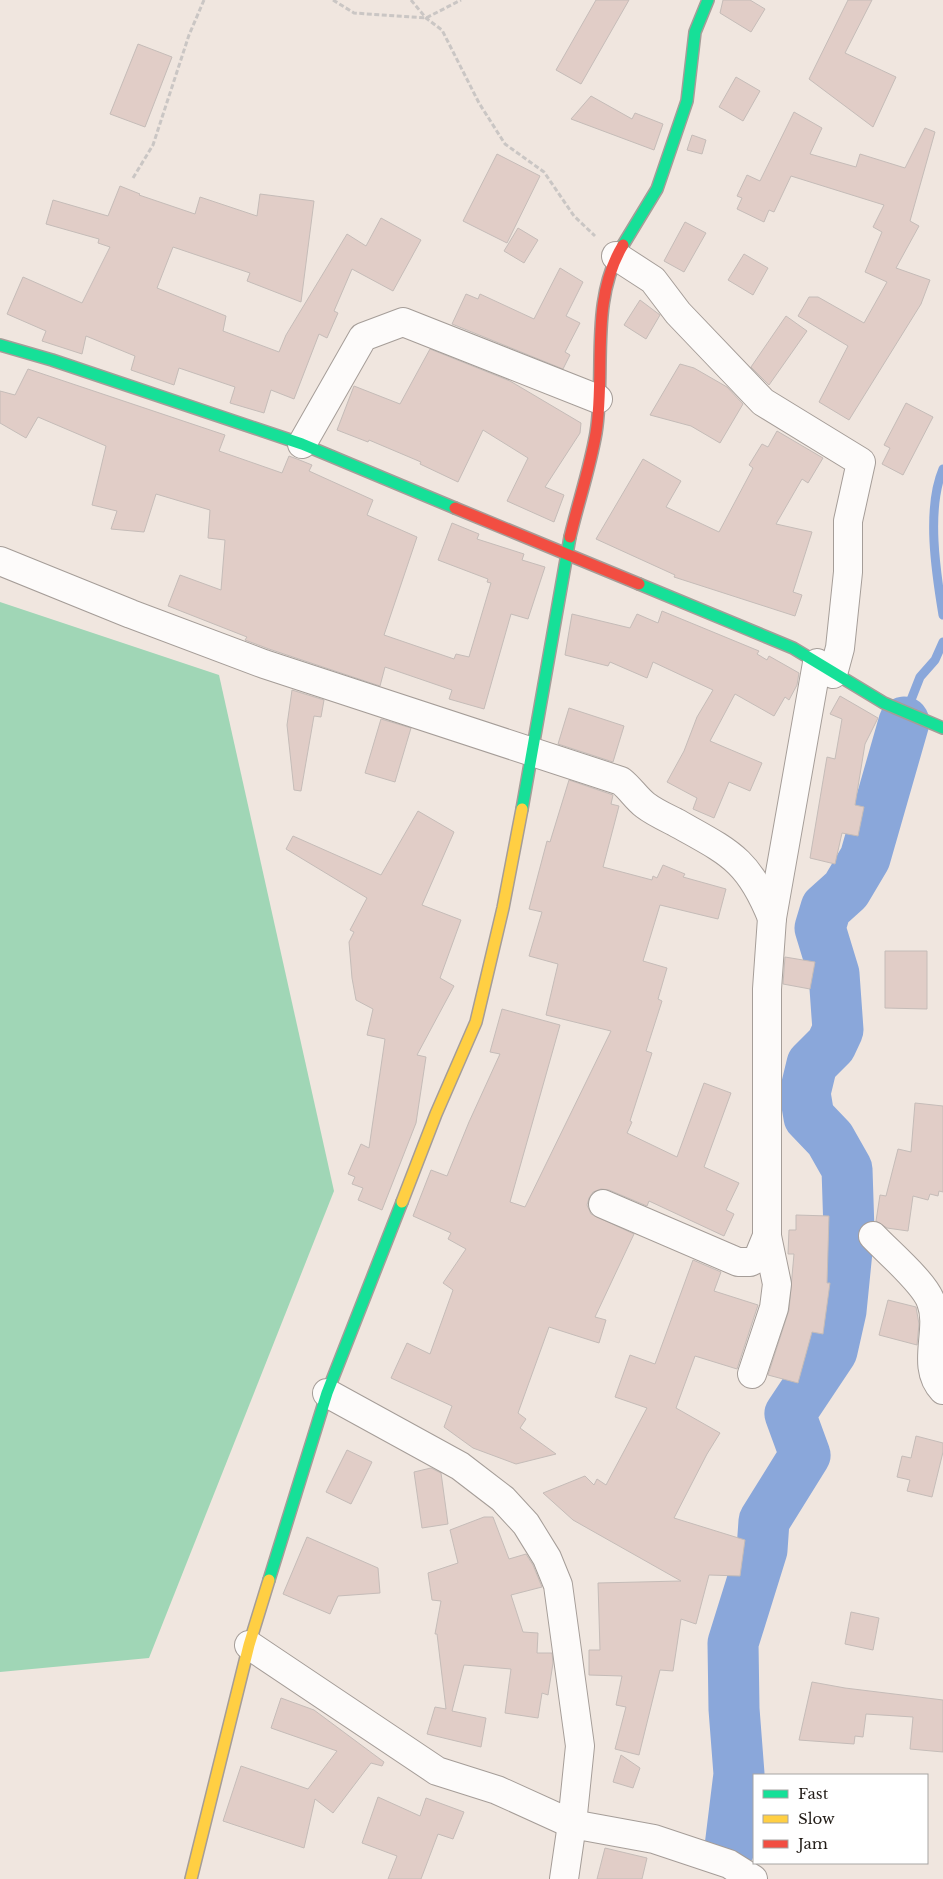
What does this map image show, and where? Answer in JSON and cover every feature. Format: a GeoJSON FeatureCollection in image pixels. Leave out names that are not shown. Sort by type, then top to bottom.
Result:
{"type":"FeatureCollection","features":[{"type":"Feature","properties":{"kind":"street"},"geometry":{"type":"LineString","coordinates":[[190,1879],[248,1645],[327,1393],[436,1114],[476,1022],[503,908],[566,552],[596,432],[602,309],[616,256],[657,189],[687,101],[695,32],[708,0]]}},
{"type":"Feature","properties":{"kind":"street"},"geometry":{"type":"LineString","coordinates":[[616,256],[653,280],[678,314],[763,402],[862,462],[848,521],[848,572],[840,648],[825,669],[772,918],[767,989],[767,1236],[774,1265],[776,1292],[774,1308],[752,1374]]}},
{"type":"Feature","properties":{"kind":"street"},"geometry":{"type":"LineString","coordinates":[[302,444],[363,337],[403,322],[598,399]]}},
{"type":"Feature","properties":{"kind":"street"},"geometry":{"type":"LineString","coordinates":[[0,345],[71,366],[302,444],[566,552],[793,648],[856,689],[922,721],[943,728]]}},
{"type":"Feature","properties":{"kind":"street"},"geometry":{"type":"LineString","coordinates":[[0,561],[131,614],[264,664],[621,781],[645,805],[726,851],[749,872],[763,896],[772,918]]}},
{"type":"Feature","properties":{"kind":"street"},"geometry":{"type":"LineString","coordinates":[[603,1204],[738,1262],[750,1262],[758,1258],[767,1236]]}},
{"type":"Feature","properties":{"kind":"street"},"geometry":{"type":"LineString","coordinates":[[873,1236],[924,1289],[931,1301],[934,1312],[932,1370],[935,1380],[943,1390]]}},
{"type":"Feature","properties":{"kind":"street"},"geometry":{"type":"LineString","coordinates":[[327,1393],[460,1466],[503,1499],[526,1524],[547,1558],[558,1585],[580,1746],[564,1879]]}},
{"type":"Feature","properties":{"kind":"street"},"geometry":{"type":"LineString","coordinates":[[248,1645],[437,1771],[497,1790],[572,1824],[654,1839],[729,1864],[753,1879]]}},
{"type":"Feature","properties":{"kind":"path"},"geometry":{"type":"LineString","coordinates":[[133,178],[153,145],[189,35],[204,0]]}},
{"type":"Feature","properties":{"kind":"path"},"geometry":{"type":"LineString","coordinates":[[333,0],[354,13],[426,18],[461,0]]}},
{"type":"Feature","properties":{"kind":"path"},"geometry":{"type":"LineString","coordinates":[[411,0],[426,18],[442,30],[479,103],[506,144],[544,172],[574,216],[616,256]]}},
{"type":"Feature","properties":{"kind":"green space"},"geometry":{"type":"Polygon","coordinates":[[[0,602],[219,675],[334,1191],[149,1658],[0,1672],[0,602]]]}},
{"type":"Feature","properties":{"kind":"building"},"geometry":{"type":"Polygon","coordinates":[[[596,0],[629,0],[581,84],[556,70],[596,0]]]}},
{"type":"Feature","properties":{"kind":"building"},"geometry":{"type":"Polygon","coordinates":[[[723,0],[750,0],[765,9],[751,32],[720,13],[723,0]]]}},
{"type":"Feature","properties":{"kind":"building"},"geometry":{"type":"Polygon","coordinates":[[[848,0],[872,0],[845,53],[896,77],[873,127],[809,79],[848,0]]]}},
{"type":"Feature","properties":{"kind":"building"},"geometry":{"type":"Polygon","coordinates":[[[138,44],[172,57],[145,127],[110,114],[138,44]]]}},
{"type":"Feature","properties":{"kind":"building"},"geometry":{"type":"Polygon","coordinates":[[[736,77],[760,91],[743,121],[719,107],[736,77]]]}},
{"type":"Feature","properties":{"kind":"building"},"geometry":{"type":"Polygon","coordinates":[[[591,96],[632,119],[635,113],[663,124],[654,150],[571,119],[591,96]]]}},
{"type":"Feature","properties":{"kind":"building"},"geometry":{"type":"Polygon","coordinates":[[[794,112],[822,128],[810,154],[856,167],[860,154],[905,168],[925,128],[935,132],[910,221],[919,226],[896,268],[930,280],[921,304],[849,420],[819,402],[848,346],[798,316],[809,297],[818,297],[864,323],[887,282],[865,272],[882,232],[873,227],[884,205],[791,176],[774,212],[769,210],[764,222],[737,209],[742,198],[737,196],[747,175],[760,181],[794,112]]]}},
{"type":"Feature","properties":{"kind":"building"},"geometry":{"type":"Polygon","coordinates":[[[692,135],[706,140],[702,154],[687,150],[692,135]]]}},
{"type":"Feature","properties":{"kind":"building"},"geometry":{"type":"Polygon","coordinates":[[[497,154],[540,176],[507,243],[463,221],[497,154]]]}},
{"type":"Feature","properties":{"kind":"building"},"geometry":{"type":"Polygon","coordinates":[[[120,186],[139,195],[195,214],[200,197],[257,216],[260,194],[314,201],[301,302],[247,281],[250,273],[173,247],[157,288],[226,316],[223,331],[279,352],[286,335],[347,234],[366,246],[381,218],[421,240],[393,291],[352,269],[334,311],[338,313],[327,338],[319,334],[294,399],[271,390],[264,413],[230,403],[235,387],[179,368],[174,385],[131,370],[135,356],[86,336],[82,354],[42,341],[46,331],[7,314],[23,277],[82,303],[110,247],[98,243],[99,239],[46,224],[53,200],[108,216],[120,186]]]}},
{"type":"Feature","properties":{"kind":"building"},"geometry":{"type":"Polygon","coordinates":[[[685,222],[706,233],[684,272],[664,261],[685,222]]]}},
{"type":"Feature","properties":{"kind":"building"},"geometry":{"type":"Polygon","coordinates":[[[518,228],[538,240],[524,263],[504,251],[518,228]]]}},
{"type":"Feature","properties":{"kind":"building"},"geometry":{"type":"Polygon","coordinates":[[[744,254],[768,268],[753,295],[728,280],[744,254]]]}},
{"type":"Feature","properties":{"kind":"building"},"geometry":{"type":"Polygon","coordinates":[[[560,268],[583,282],[566,316],[580,323],[565,352],[570,355],[563,369],[452,324],[466,294],[478,299],[480,294],[534,319],[560,268]]]}},
{"type":"Feature","properties":{"kind":"building"},"geometry":{"type":"Polygon","coordinates":[[[640,300],[660,315],[646,339],[624,325],[640,300]]]}},
{"type":"Feature","properties":{"kind":"building"},"geometry":{"type":"Polygon","coordinates":[[[786,316],[807,331],[769,385],[751,367],[786,316]]]}},
{"type":"Feature","properties":{"kind":"building"},"geometry":{"type":"Polygon","coordinates":[[[430,349],[510,381],[581,423],[580,433],[545,487],[564,495],[554,522],[507,501],[528,458],[483,430],[458,482],[420,464],[421,462],[369,440],[368,442],[337,430],[354,386],[400,404],[430,349]]]}},
{"type":"Feature","properties":{"kind":"building"},"geometry":{"type":"Polygon","coordinates":[[[680,364],[694,368],[727,387],[743,404],[720,443],[691,426],[650,415],[680,364]]]}},
{"type":"Feature","properties":{"kind":"building"},"geometry":{"type":"Polygon","coordinates":[[[28,369],[225,435],[219,451],[282,473],[289,456],[297,459],[312,465],[309,471],[373,500],[367,515],[417,537],[384,635],[454,659],[456,654],[469,657],[491,583],[487,582],[488,579],[438,560],[452,523],[479,534],[477,539],[524,554],[522,560],[545,567],[528,619],[511,614],[484,709],[449,699],[452,690],[385,667],[380,686],[245,640],[247,637],[168,606],[180,575],[221,590],[225,540],[208,538],[210,510],[156,494],[144,532],[111,529],[117,511],[92,505],[106,446],[38,417],[26,438],[0,423],[0,391],[15,395],[28,369]]]}},
{"type":"Feature","properties":{"kind":"building"},"geometry":{"type":"Polygon","coordinates":[[[906,403],[933,417],[903,475],[882,464],[890,448],[884,445],[906,403]]]}},
{"type":"Feature","properties":{"kind":"building"},"geometry":{"type":"Polygon","coordinates":[[[777,431],[823,458],[808,483],[802,479],[776,524],[812,532],[793,592],[802,595],[795,616],[674,577],[675,575],[596,539],[643,459],[681,481],[666,507],[719,532],[753,468],[749,465],[762,444],[768,447],[777,431]]]}},
{"type":"Feature","properties":{"kind":"building"},"geometry":{"type":"Polygon","coordinates":[[[662,611],[759,651],[757,654],[767,660],[769,656],[799,673],[797,685],[789,700],[785,697],[774,716],[735,694],[710,741],[762,763],[750,791],[729,782],[714,818],[693,809],[697,798],[667,782],[684,751],[697,717],[713,690],[653,662],[647,678],[610,662],[608,666],[565,655],[572,614],[630,628],[637,614],[658,623],[662,611]]]}},
{"type":"Feature","properties":{"kind":"building"},"geometry":{"type":"Polygon","coordinates":[[[292,690],[324,700],[321,717],[314,716],[301,791],[294,790],[287,725],[292,690]]]}},
{"type":"Feature","properties":{"kind":"building"},"geometry":{"type":"Polygon","coordinates":[[[840,696],[878,718],[865,744],[855,805],[864,807],[858,836],[842,833],[835,864],[810,858],[827,757],[835,759],[842,719],[830,714],[840,696]]]}},
{"type":"Feature","properties":{"kind":"building"},"geometry":{"type":"Polygon","coordinates":[[[569,708],[624,726],[613,762],[558,744],[569,708]]]}},
{"type":"Feature","properties":{"kind":"building"},"geometry":{"type":"Polygon","coordinates":[[[381,719],[411,728],[395,782],[365,773],[381,719]]]}},
{"type":"Feature","properties":{"kind":"building"},"geometry":{"type":"Polygon","coordinates":[[[569,780],[613,795],[611,804],[619,806],[603,867],[652,880],[653,876],[657,878],[663,865],[685,874],[683,877],[726,889],[718,919],[660,905],[643,961],[667,968],[658,999],[662,1001],[646,1051],[652,1053],[627,1133],[677,1157],[704,1083],[731,1093],[704,1167],[739,1183],[726,1210],[734,1214],[724,1236],[649,1201],[647,1206],[609,1190],[601,1189],[593,1192],[587,1205],[591,1214],[634,1234],[595,1317],[606,1320],[599,1343],[549,1327],[518,1413],[526,1419],[520,1428],[556,1454],[516,1464],[473,1448],[444,1427],[452,1406],[391,1378],[407,1343],[430,1354],[453,1290],[443,1283],[466,1249],[448,1239],[451,1233],[413,1216],[431,1170],[447,1176],[500,1054],[490,1052],[502,1009],[560,1025],[510,1202],[525,1207],[611,1031],[546,1015],[558,964],[529,956],[542,912],[529,909],[547,841],[550,842],[569,780]]]}},
{"type":"Feature","properties":{"kind":"building"},"geometry":{"type":"Polygon","coordinates":[[[418,811],[454,832],[422,905],[461,920],[440,978],[454,986],[417,1055],[426,1057],[416,1123],[382,1210],[358,1200],[363,1188],[352,1184],[355,1177],[348,1174],[361,1144],[369,1148],[385,1039],[367,1035],[373,1009],[356,1000],[352,978],[349,942],[354,932],[350,930],[367,898],[286,849],[293,836],[381,875],[418,811]]]}},
{"type":"Feature","properties":{"kind":"building"},"geometry":{"type":"Polygon","coordinates":[[[885,951],[927,951],[927,1009],[885,1008],[885,951]]]}},
{"type":"Feature","properties":{"kind":"building"},"geometry":{"type":"Polygon","coordinates":[[[785,957],[815,962],[810,989],[783,984],[785,957]]]}},
{"type":"Feature","properties":{"kind":"building"},"geometry":{"type":"Polygon","coordinates":[[[915,1103],[943,1106],[943,1192],[939,1191],[938,1196],[930,1194],[928,1200],[913,1196],[908,1231],[887,1228],[876,1221],[880,1195],[886,1196],[898,1149],[911,1152],[915,1103]]]}},
{"type":"Feature","properties":{"kind":"building"},"geometry":{"type":"Polygon","coordinates":[[[796,1215],[829,1216],[827,1283],[830,1283],[823,1334],[812,1332],[798,1383],[768,1375],[789,1310],[794,1254],[788,1254],[789,1230],[796,1230],[796,1215]]]}},
{"type":"Feature","properties":{"kind":"building"},"geometry":{"type":"Polygon","coordinates":[[[693,1260],[721,1272],[714,1291],[758,1305],[737,1369],[695,1356],[676,1408],[720,1433],[674,1518],[745,1540],[740,1576],[709,1575],[696,1624],[681,1619],[673,1671],[660,1670],[639,1755],[615,1749],[626,1707],[616,1705],[622,1676],[589,1675],[589,1650],[600,1650],[598,1583],[681,1581],[573,1520],[543,1493],[585,1476],[594,1485],[597,1479],[606,1485],[647,1408],[615,1397],[630,1355],[655,1364],[693,1260]]]}},
{"type":"Feature","properties":{"kind":"building"},"geometry":{"type":"Polygon","coordinates":[[[888,1300],[916,1307],[919,1324],[917,1345],[879,1335],[888,1300]]]}},
{"type":"Feature","properties":{"kind":"building"},"geometry":{"type":"Polygon","coordinates":[[[916,1436],[943,1443],[943,1452],[932,1497],[907,1491],[910,1480],[897,1477],[902,1456],[911,1458],[916,1436]]]}},
{"type":"Feature","properties":{"kind":"building"},"geometry":{"type":"Polygon","coordinates":[[[347,1450],[372,1462],[351,1504],[326,1492],[347,1450]]]}},
{"type":"Feature","properties":{"kind":"building"},"geometry":{"type":"Polygon","coordinates":[[[431,1468],[441,1473],[448,1524],[422,1528],[414,1472],[431,1468]]]}},
{"type":"Feature","properties":{"kind":"building"},"geometry":{"type":"Polygon","coordinates":[[[484,1517],[493,1517],[509,1559],[526,1554],[533,1565],[542,1587],[511,1595],[523,1632],[538,1633],[537,1653],[552,1653],[553,1663],[548,1695],[542,1693],[538,1718],[505,1713],[511,1669],[464,1665],[452,1711],[486,1718],[481,1747],[427,1734],[435,1707],[446,1709],[437,1634],[435,1634],[441,1601],[432,1600],[428,1573],[458,1563],[450,1530],[484,1517]]]}},
{"type":"Feature","properties":{"kind":"building"},"geometry":{"type":"Polygon","coordinates":[[[307,1537],[378,1568],[380,1593],[338,1596],[330,1614],[283,1594],[307,1537]]]}},
{"type":"Feature","properties":{"kind":"building"},"geometry":{"type":"Polygon","coordinates":[[[851,1612],[879,1618],[873,1650],[845,1644],[851,1612]]]}},
{"type":"Feature","properties":{"kind":"building"},"geometry":{"type":"Polygon","coordinates":[[[812,1682],[943,1700],[943,1752],[910,1749],[913,1717],[866,1714],[863,1737],[855,1736],[854,1744],[799,1740],[812,1682]]]}},
{"type":"Feature","properties":{"kind":"building"},"geometry":{"type":"Polygon","coordinates":[[[281,1698],[314,1710],[384,1762],[382,1766],[371,1763],[333,1813],[315,1799],[304,1848],[223,1821],[241,1766],[308,1789],[337,1751],[271,1728],[281,1698]]]}},
{"type":"Feature","properties":{"kind":"building"},"geometry":{"type":"Polygon","coordinates":[[[621,1755],[640,1768],[633,1788],[613,1782],[621,1755]]]}},
{"type":"Feature","properties":{"kind":"building"},"geometry":{"type":"Polygon","coordinates":[[[378,1797],[420,1816],[426,1798],[464,1812],[453,1839],[438,1834],[421,1879],[388,1879],[397,1856],[362,1843],[378,1797]]]}},
{"type":"Feature","properties":{"kind":"building"},"geometry":{"type":"Polygon","coordinates":[[[605,1848],[647,1858],[642,1879],[597,1879],[605,1848]]]}},
{"type":"Feature","properties":{"kind":"waterway"},"geometry":{"type":"LineString","coordinates":[[943,469],[938,485],[934,522],[935,561],[943,615]]}},
{"type":"Feature","properties":{"kind":"waterway"},"geometry":{"type":"LineString","coordinates":[[909,705],[920,677],[935,660],[943,642]]}},
{"type":"Feature","properties":{"kind":"waterway"},"geometry":{"type":"LineString","coordinates":[[730,1847],[739,1774],[734,1709],[733,1643],[762,1550],[764,1521],[805,1455],[790,1414],[832,1351],[841,1311],[849,1231],[847,1169],[830,1139],[809,1117],[805,1093],[812,1064],[831,1045],[838,1030],[834,974],[820,928],[826,908],[846,890],[865,858],[904,722]]}},
{"type":"Feature","properties":{"kind":"traffic: fast"},"geometry":{"type":"LineString","coordinates":[[623,245],[657,189],[687,101],[695,32],[708,0]]}},
{"type":"Feature","properties":{"kind":"traffic: fast"},"geometry":{"type":"LineString","coordinates":[[0,345],[52,360],[302,444],[455,508]]}},
{"type":"Feature","properties":{"kind":"traffic: fast"},"geometry":{"type":"LineString","coordinates":[[522,809],[570,537]]}},
{"type":"Feature","properties":{"kind":"traffic: fast"},"geometry":{"type":"LineString","coordinates":[[639,584],[793,648],[884,703],[943,728]]}},
{"type":"Feature","properties":{"kind":"traffic: fast"},"geometry":{"type":"LineString","coordinates":[[269,1580],[327,1393],[402,1202]]}},
{"type":"Feature","properties":{"kind":"traffic: slow"},"geometry":{"type":"LineString","coordinates":[[402,1202],[436,1114],[476,1022],[503,908],[522,809]]}},
{"type":"Feature","properties":{"kind":"traffic: slow"},"geometry":{"type":"LineString","coordinates":[[191,1879],[249,1645],[269,1580]]}},
{"type":"Feature","properties":{"kind":"traffic: jam"},"geometry":{"type":"LineString","coordinates":[[570,537],[596,433],[599,409],[600,337],[606,289],[612,267],[623,245]]}},
{"type":"Feature","properties":{"kind":"traffic: jam"},"geometry":{"type":"LineString","coordinates":[[455,508],[639,584]]}}]}
